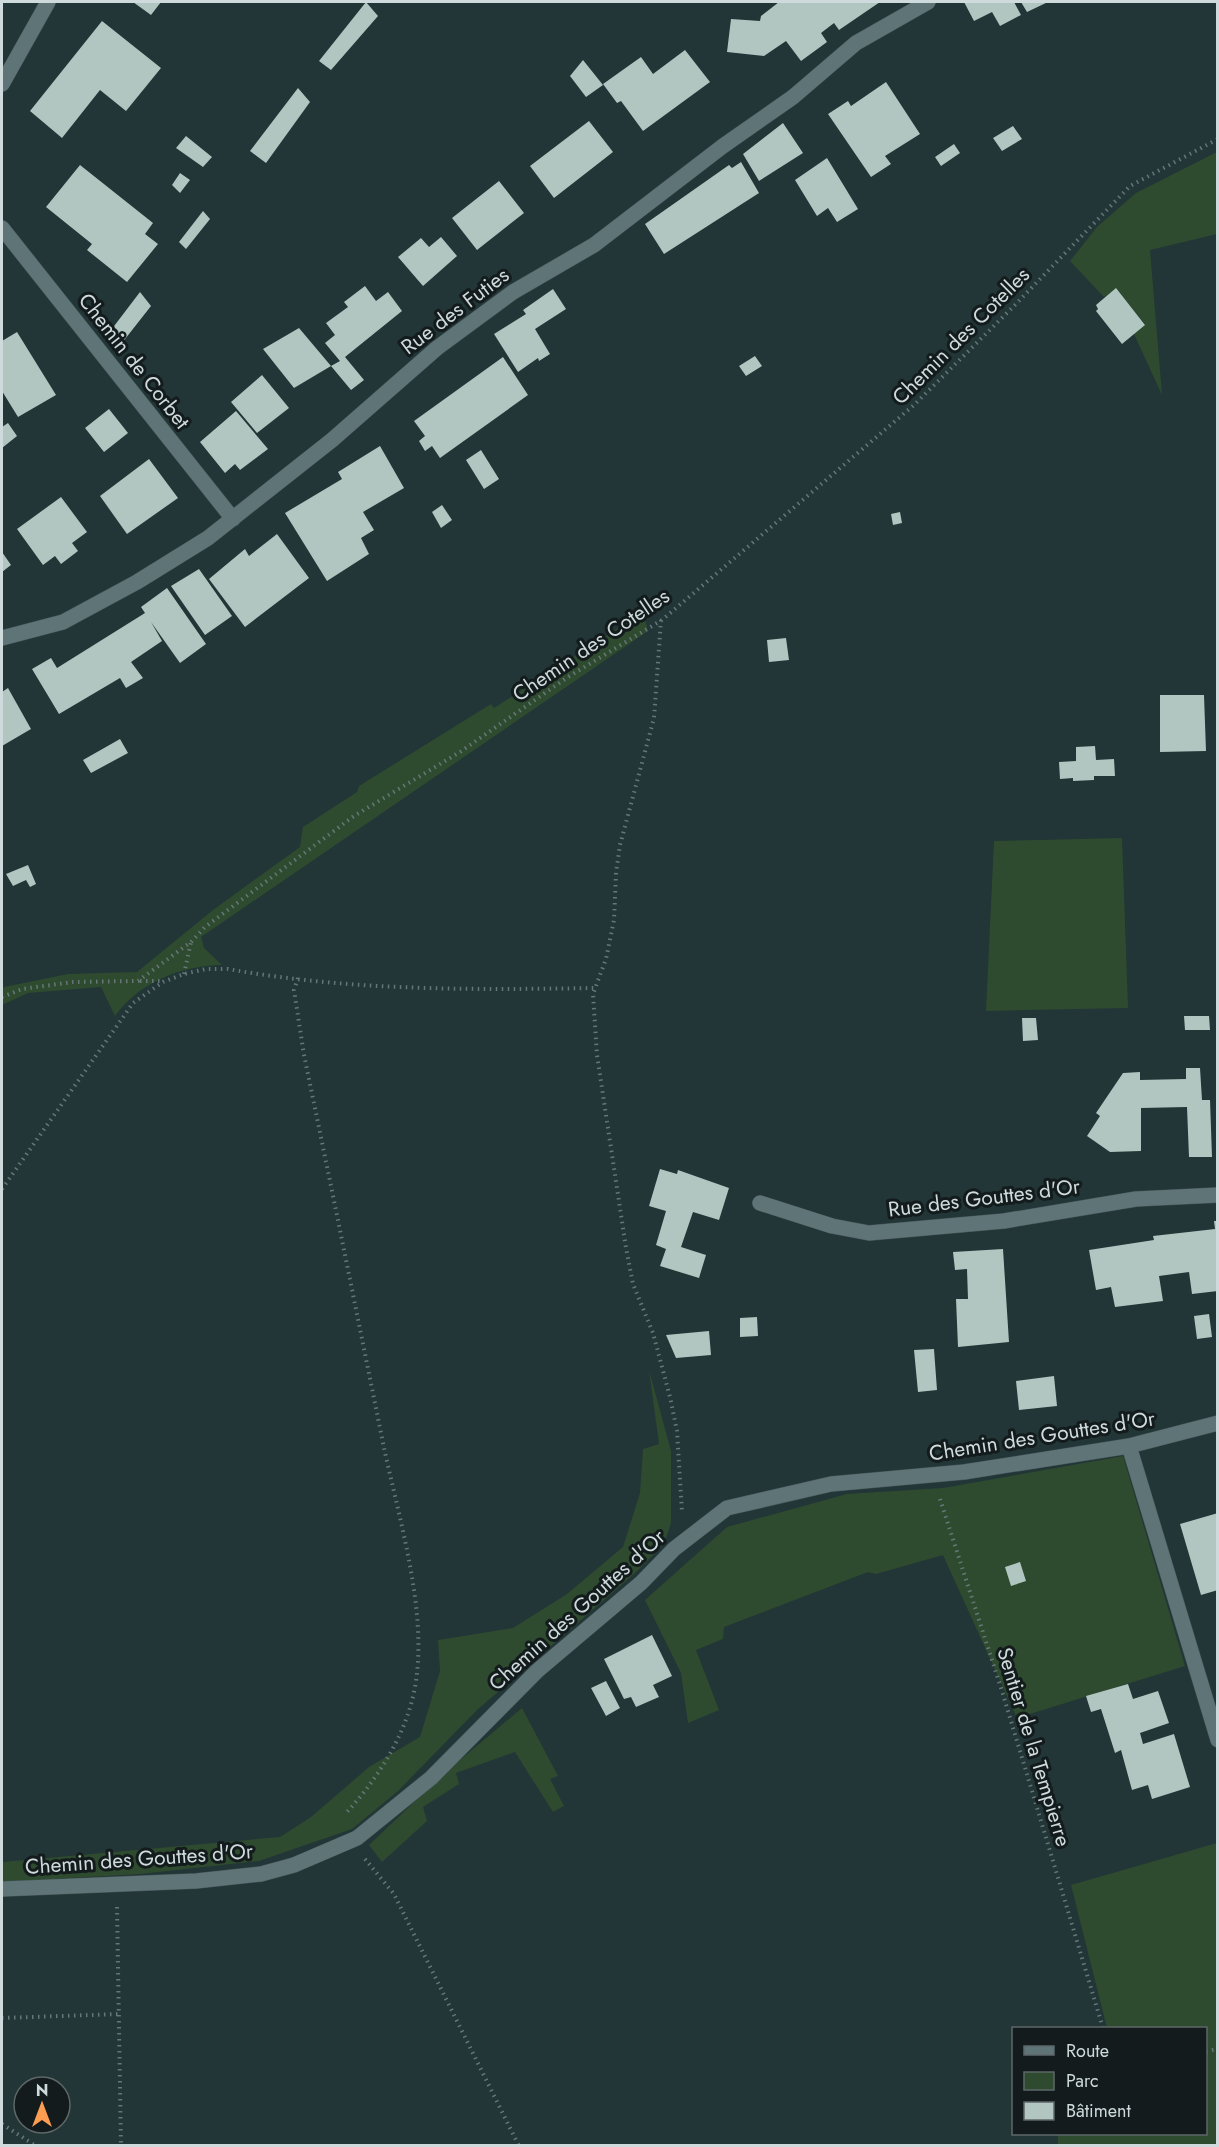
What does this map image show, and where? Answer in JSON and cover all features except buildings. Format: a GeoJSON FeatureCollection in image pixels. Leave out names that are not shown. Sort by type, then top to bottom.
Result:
{"type":"FeatureCollection","features":[{"type":"Feature","properties":{"kind":"street"},"geometry":{"type":"LineString","coordinates":[[2,84],[48,2]]}},
{"type":"Feature","properties":{"kind":"street","name":"Rue des Futies"},"geometry":{"type":"LineString","coordinates":[[2,638],[63,622],[137,582],[233,519],[332,440],[437,348],[513,292],[594,245],[723,146],[794,97],[856,43],[928,2]]}},
{"type":"Feature","properties":{"kind":"street","name":"Chemin de Corbet"},"geometry":{"type":"LineString","coordinates":[[2,228],[233,519]]}},
{"type":"Feature","properties":{"kind":"street","name":"Rue des Gouttes d'Or"},"geometry":{"type":"LineString","coordinates":[[760,1203],[832,1226],[869,1233],[1004,1221],[1136,1199],[1218,1195]]}},
{"type":"Feature","properties":{"kind":"street","name":"Chemin des Gouttes d'Or"},"geometry":{"type":"LineString","coordinates":[[2,1889],[116,1885],[261,1874],[294,1865],[351,1840],[430,1778],[537,1671],[641,1583],[693,1533],[728,1508],[831,1484],[932,1476],[1129,1446],[1218,1423]]}},
{"type":"Feature","properties":{"kind":"street"},"geometry":{"type":"LineString","coordinates":[[1129,1446],[1218,1740]]}},
{"type":"Feature","properties":{"kind":"path","name":"Chemin des Cotelles"},"geometry":{"type":"LineString","coordinates":[[138,981],[192,942],[205,927],[354,816],[460,752],[568,677],[662,620],[914,405],[1130,186],[1218,139]]}},
{"type":"Feature","properties":{"kind":"path"},"geometry":{"type":"LineString","coordinates":[[662,620],[654,718],[620,845],[615,873],[614,920],[606,958],[594,988],[597,1055],[626,1248],[633,1284],[653,1333],[670,1397],[677,1431],[682,1513],[693,1533]]}},
{"type":"Feature","properties":{"kind":"path"},"geometry":{"type":"LineString","coordinates":[[184,974],[192,942]]}},
{"type":"Feature","properties":{"kind":"path"},"geometry":{"type":"LineString","coordinates":[[2,1189],[92,1065],[122,1016],[140,997],[163,981],[206,969],[228,969],[367,987],[443,990],[594,988]]}},
{"type":"Feature","properties":{"kind":"path"},"geometry":{"type":"LineString","coordinates":[[298,978],[294,990],[304,1055],[401,1527],[416,1610],[419,1646],[416,1683],[399,1736],[366,1791],[343,1815]]}},
{"type":"Feature","properties":{"kind":"path"},"geometry":{"type":"LineString","coordinates":[[2,997],[22,989],[73,982],[163,981]]}},
{"type":"Feature","properties":{"kind":"path","name":"Sentier de la Tempierre"},"geometry":{"type":"LineString","coordinates":[[932,1476],[1005,1702],[1103,2027]]}},
{"type":"Feature","properties":{"kind":"path"},"geometry":{"type":"LineString","coordinates":[[351,1840],[394,1894],[519,2145]]}},
{"type":"Feature","properties":{"kind":"path"},"geometry":{"type":"LineString","coordinates":[[116,1885],[121,2145]]}},
{"type":"Feature","properties":{"kind":"path"},"geometry":{"type":"LineString","coordinates":[[2,2018],[120,2014]]}},
{"type":"Feature","properties":{"kind":"path"},"geometry":{"type":"LineString","coordinates":[[2,2124],[19,2132],[36,2145]]}},
{"type":"Feature","properties":{"kind":"green space"},"geometry":{"type":"Polygon","coordinates":[[[1217,152],[1217,234],[1150,250],[1162,395],[1134,334],[1145,324],[1116,289],[1104,297],[1070,261],[1097,227],[1136,193],[1217,152]]]}},
{"type":"Feature","properties":{"kind":"green space"},"geometry":{"type":"Polygon","coordinates":[[[643,612],[648,631],[201,937],[204,948],[222,965],[191,969],[162,978],[136,994],[115,1016],[101,987],[28,993],[2,1005],[2,988],[4,987],[68,974],[137,972],[213,910],[300,847],[303,827],[357,792],[359,786],[491,704],[494,708],[643,612]]]}},
{"type":"Feature","properties":{"kind":"green space"},"geometry":{"type":"Polygon","coordinates":[[[1122,838],[1128,1008],[986,1011],[994,841],[1122,838]]]}},
{"type":"Feature","properties":{"kind":"green space"},"geometry":{"type":"Polygon","coordinates":[[[649,1370],[671,1451],[671,1523],[664,1544],[634,1574],[477,1710],[398,1791],[352,1829],[259,1861],[140,1874],[2,1882],[2,1862],[280,1837],[311,1817],[369,1767],[420,1737],[440,1671],[438,1640],[513,1628],[567,1594],[623,1547],[640,1493],[643,1449],[659,1444],[649,1370]]]}},
{"type":"Feature","properties":{"kind":"green space"},"geometry":{"type":"Polygon","coordinates":[[[1123,1456],[1185,1666],[1017,1718],[943,1555],[876,1574],[868,1572],[724,1627],[723,1639],[696,1650],[719,1710],[688,1723],[681,1673],[645,1600],[727,1527],[847,1494],[943,1488],[1123,1456]]]}},
{"type":"Feature","properties":{"kind":"green space"},"geometry":{"type":"Polygon","coordinates":[[[522,1708],[558,1776],[550,1779],[564,1806],[553,1812],[515,1752],[456,1773],[459,1784],[423,1807],[427,1821],[382,1862],[369,1845],[447,1771],[522,1708]]]}},
{"type":"Feature","properties":{"kind":"green space"},"geometry":{"type":"Polygon","coordinates":[[[1217,1843],[1217,2145],[1058,2145],[1058,2135],[1207,2135],[1207,2027],[1107,2027],[1071,1885],[1217,1843]]]}}]}
